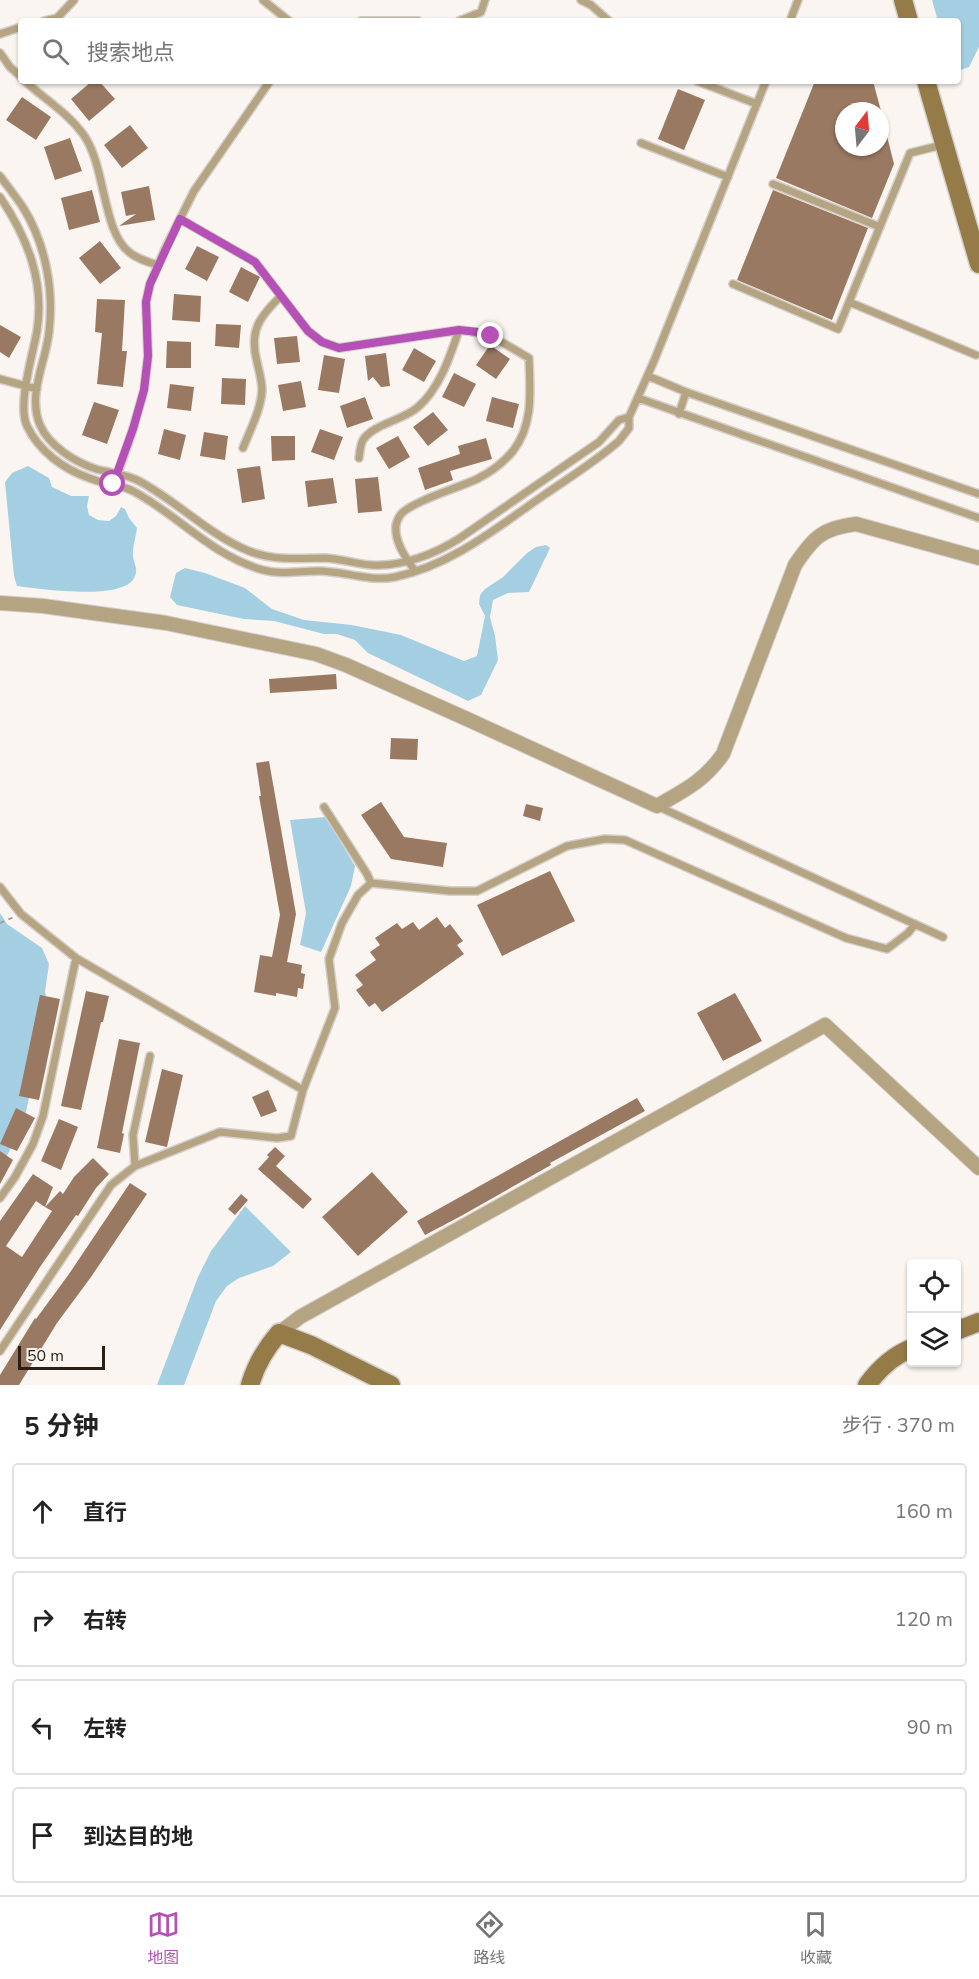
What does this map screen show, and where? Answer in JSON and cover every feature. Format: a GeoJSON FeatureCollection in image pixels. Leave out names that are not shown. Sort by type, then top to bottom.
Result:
{"type":"FeatureCollection","features":[{"type":"Feature","properties":{"kind":"street"},"geometry":{"type":"LineString","coordinates":[[903,0],[908,18]]}},
{"type":"Feature","properties":{"kind":"street"},"geometry":{"type":"LineString","coordinates":[[928,84],[979,264]]}},
{"type":"Feature","properties":{"kind":"street"},"geometry":{"type":"LineString","coordinates":[[0,603],[43,606],[166,623],[316,654],[346,665],[657,806],[691,787],[711,771],[723,754],[795,565],[807,546],[819,535],[842,526],[856,524],[979,558]]}},
{"type":"Feature","properties":{"kind":"street"},"geometry":{"type":"LineString","coordinates":[[250,1385],[264,1350],[279,1333],[300,1317],[825,1025],[979,1168]]}},
{"type":"Feature","properties":{"kind":"street"},"geometry":{"type":"LineString","coordinates":[[961,1329],[979,1322]]}},
{"type":"Feature","properties":{"kind":"street"},"geometry":{"type":"LineString","coordinates":[[279,1333],[391,1385]]}},
{"type":"Feature","properties":{"kind":"street"},"geometry":{"type":"LineString","coordinates":[[867,1385],[874,1375],[890,1361],[907,1351]]}},
{"type":"Feature","properties":{"kind":"lane"},"geometry":{"type":"LineString","coordinates":[[57,18],[74,0]]}},
{"type":"Feature","properties":{"kind":"lane"},"geometry":{"type":"LineString","coordinates":[[263,0],[285,18]]}},
{"type":"Feature","properties":{"kind":"lane"},"geometry":{"type":"LineString","coordinates":[[466,18],[481,12],[485,0]]}},
{"type":"Feature","properties":{"kind":"lane"},"geometry":{"type":"LineString","coordinates":[[581,0],[591,5],[606,18]]}},
{"type":"Feature","properties":{"kind":"lane"},"geometry":{"type":"LineString","coordinates":[[791,18],[798,0]]}},
{"type":"Feature","properties":{"kind":"lane"},"geometry":{"type":"LineString","coordinates":[[0,34],[18,28]]}},
{"type":"Feature","properties":{"kind":"lane"},"geometry":{"type":"LineString","coordinates":[[0,53],[18,74]]}},
{"type":"Feature","properties":{"kind":"lane"},"geometry":{"type":"LineString","coordinates":[[29,84],[59,108],[84,135],[98,166],[115,237],[129,252],[142,260],[158,265]]}},
{"type":"Feature","properties":{"kind":"lane"},"geometry":{"type":"LineString","coordinates":[[113,484],[144,390],[148,356],[146,302],[150,284],[194,191],[268,84]]}},
{"type":"Feature","properties":{"kind":"lane"},"geometry":{"type":"LineString","coordinates":[[705,84],[757,104]]}},
{"type":"Feature","properties":{"kind":"lane"},"geometry":{"type":"LineString","coordinates":[[0,196],[26,241],[39,291],[37,329],[24,404],[25,423],[33,438],[47,454],[67,468],[90,479],[131,490],[211,545],[237,560],[263,570],[287,573],[338,572],[370,579],[395,577],[446,560],[465,549],[610,448],[629,428],[629,417],[648,376],[765,84]]}},
{"type":"Feature","properties":{"kind":"lane"},"geometry":{"type":"LineString","coordinates":[[641,142],[728,177]]}},
{"type":"Feature","properties":{"kind":"lane"},"geometry":{"type":"LineString","coordinates":[[733,284],[838,329],[910,153],[945,144]]}},
{"type":"Feature","properties":{"kind":"lane"},"geometry":{"type":"LineString","coordinates":[[0,176],[25,210],[46,265],[50,291],[49,332],[34,405],[45,434],[55,445],[72,457],[94,468],[137,479],[225,538],[267,558],[288,560],[340,558],[370,565],[392,564],[444,548],[599,442],[619,420],[629,417]]}},
{"type":"Feature","properties":{"kind":"lane"},"geometry":{"type":"LineString","coordinates":[[773,184],[880,227]]}},
{"type":"Feature","properties":{"kind":"lane"},"geometry":{"type":"LineString","coordinates":[[180,219],[255,262],[308,331],[322,342],[339,348],[459,330],[491,336],[529,358],[530,409],[525,427],[514,449],[499,466],[478,478],[415,505],[401,514],[396,524],[397,537],[415,571]]}},
{"type":"Feature","properties":{"kind":"lane"},"geometry":{"type":"LineString","coordinates":[[243,448],[257,415],[262,389],[254,349],[256,328],[264,312],[281,296]]}},
{"type":"Feature","properties":{"kind":"lane"},"geometry":{"type":"LineString","coordinates":[[849,302],[976,356]]}},
{"type":"Feature","properties":{"kind":"lane"},"geometry":{"type":"LineString","coordinates":[[359,458],[363,440],[378,428],[418,407],[431,393],[448,364],[459,330]]}},
{"type":"Feature","properties":{"kind":"lane"},"geometry":{"type":"LineString","coordinates":[[648,376],[686,392],[979,494]]}},
{"type":"Feature","properties":{"kind":"lane"},"geometry":{"type":"LineString","coordinates":[[0,379],[37,388]]}},
{"type":"Feature","properties":{"kind":"lane"},"geometry":{"type":"LineString","coordinates":[[679,414],[686,392]]}},
{"type":"Feature","properties":{"kind":"lane"},"geometry":{"type":"LineString","coordinates":[[638,398],[979,518]]}},
{"type":"Feature","properties":{"kind":"lane"},"geometry":{"type":"LineString","coordinates":[[657,806],[943,937]]}},
{"type":"Feature","properties":{"kind":"lane"},"geometry":{"type":"LineString","coordinates":[[324,807],[371,883]]}},
{"type":"Feature","properties":{"kind":"lane"},"geometry":{"type":"LineString","coordinates":[[0,1351],[111,1185],[135,1166],[220,1132],[277,1138],[291,1136],[303,1090],[335,1008],[329,959],[342,923],[358,895],[371,883],[450,891],[477,891],[567,846],[605,839],[625,840],[846,938],[887,949],[909,933],[915,924]]}},
{"type":"Feature","properties":{"kind":"lane"},"geometry":{"type":"LineString","coordinates":[[0,887],[21,914],[76,958],[303,1090]]}},
{"type":"Feature","properties":{"kind":"lane"},"geometry":{"type":"LineString","coordinates":[[0,1198],[15,1177],[33,1144],[43,1116],[76,958]]}},
{"type":"Feature","properties":{"kind":"lane"},"geometry":{"type":"LineString","coordinates":[[135,1166],[133,1135],[150,1056]]}},
{"type":"Feature","properties":{"kind":"path"},"geometry":{"type":"LineString","coordinates":[[0,923],[9,920]]}},
{"type":"Feature","properties":{"kind":"water"},"geometry":{"type":"Polygon","coordinates":[[[932,0],[979,0],[979,47],[969,67],[961,70],[961,18],[937,18],[932,0]]]}},
{"type":"Feature","properties":{"kind":"water"},"geometry":{"type":"Polygon","coordinates":[[[28,466],[49,478],[52,487],[71,496],[89,496],[87,506],[89,515],[98,520],[109,521],[116,516],[121,507],[125,509],[137,528],[133,553],[136,567],[134,578],[126,585],[98,591],[80,592],[17,586],[14,576],[5,482],[12,473],[28,466]]]}},
{"type":"Feature","properties":{"kind":"water"},"geometry":{"type":"Polygon","coordinates":[[[546,545],[550,548],[529,592],[508,593],[493,600],[490,617],[498,660],[481,695],[468,701],[368,653],[355,640],[274,621],[244,619],[177,605],[170,597],[176,573],[185,568],[245,588],[272,609],[304,620],[352,625],[401,635],[464,661],[477,656],[485,616],[479,604],[480,595],[503,577],[527,553],[536,547],[546,545]]]}},
{"type":"Feature","properties":{"kind":"water"},"geometry":{"type":"Polygon","coordinates":[[[326,817],[355,866],[351,886],[321,952],[300,945],[306,913],[290,820],[326,817]]]}},
{"type":"Feature","properties":{"kind":"water"},"geometry":{"type":"Polygon","coordinates":[[[0,913],[7,924],[42,948],[49,964],[45,992],[49,1007],[23,1125],[0,1169],[0,913]]]}},
{"type":"Feature","properties":{"kind":"water"},"geometry":{"type":"Polygon","coordinates":[[[245,1206],[291,1252],[273,1266],[239,1278],[227,1286],[216,1301],[184,1385],[157,1385],[198,1277],[211,1251],[245,1206]]]}},
{"type":"Feature","properties":{"kind":"building"},"geometry":{"type":"Polygon","coordinates":[[[88,84],[102,84],[115,99],[89,121],[71,99],[88,84]]]}},
{"type":"Feature","properties":{"kind":"building"},"geometry":{"type":"Polygon","coordinates":[[[814,84],[874,84],[879,102],[835,102],[835,156],[889,156],[889,144],[894,164],[872,218],[776,178],[814,84]]]}},
{"type":"Feature","properties":{"kind":"building"},"geometry":{"type":"Polygon","coordinates":[[[678,89],[705,100],[684,150],[658,139],[678,89]]]}},
{"type":"Feature","properties":{"kind":"building"},"geometry":{"type":"Polygon","coordinates":[[[22,97],[51,117],[36,140],[6,120],[22,97]]]}},
{"type":"Feature","properties":{"kind":"building"},"geometry":{"type":"Polygon","coordinates":[[[130,125],[148,148],[122,168],[104,145],[130,125]]]}},
{"type":"Feature","properties":{"kind":"building"},"geometry":{"type":"Polygon","coordinates":[[[70,138],[82,171],[55,180],[44,147],[70,138]]]}},
{"type":"Feature","properties":{"kind":"building"},"geometry":{"type":"Polygon","coordinates":[[[149,186],[155,220],[119,226],[136,214],[126,216],[121,192],[149,186]]]}},
{"type":"Feature","properties":{"kind":"building"},"geometry":{"type":"Polygon","coordinates":[[[92,190],[100,222],[69,230],[61,198],[92,190]]]}},
{"type":"Feature","properties":{"kind":"building"},"geometry":{"type":"Polygon","coordinates":[[[773,190],[868,228],[832,320],[737,280],[773,190]]]}},
{"type":"Feature","properties":{"kind":"building"},"geometry":{"type":"Polygon","coordinates":[[[100,241],[121,268],[100,284],[79,258],[100,241]]]}},
{"type":"Feature","properties":{"kind":"building"},"geometry":{"type":"Polygon","coordinates":[[[197,246],[219,257],[207,281],[185,269],[197,246]]]}},
{"type":"Feature","properties":{"kind":"building"},"geometry":{"type":"Polygon","coordinates":[[[241,267],[260,277],[248,302],[229,292],[241,267]]]}},
{"type":"Feature","properties":{"kind":"building"},"geometry":{"type":"Polygon","coordinates":[[[174,294],[201,296],[200,322],[172,320],[174,294]]]}},
{"type":"Feature","properties":{"kind":"building"},"geometry":{"type":"Polygon","coordinates":[[[97,299],[125,300],[122,351],[127,351],[123,387],[97,384],[102,333],[95,332],[97,299]]]}},
{"type":"Feature","properties":{"kind":"building"},"geometry":{"type":"Polygon","coordinates":[[[216,324],[241,325],[239,348],[215,346],[216,324]]]}},
{"type":"Feature","properties":{"kind":"building"},"geometry":{"type":"Polygon","coordinates":[[[0,325],[21,337],[9,358],[0,352],[0,325]]]}},
{"type":"Feature","properties":{"kind":"building"},"geometry":{"type":"Polygon","coordinates":[[[297,336],[300,362],[277,364],[274,338],[297,336]]]}},
{"type":"Feature","properties":{"kind":"building"},"geometry":{"type":"Polygon","coordinates":[[[167,341],[191,342],[191,368],[166,368],[167,341]]]}},
{"type":"Feature","properties":{"kind":"building"},"geometry":{"type":"Polygon","coordinates":[[[490,345],[510,359],[496,379],[476,365],[490,345]]]}},
{"type":"Feature","properties":{"kind":"building"},"geometry":{"type":"Polygon","coordinates":[[[414,348],[436,361],[424,382],[402,370],[414,348]]]}},
{"type":"Feature","properties":{"kind":"building"},"geometry":{"type":"Polygon","coordinates":[[[386,353],[390,386],[381,387],[373,377],[368,381],[365,356],[386,353]]]}},
{"type":"Feature","properties":{"kind":"building"},"geometry":{"type":"Polygon","coordinates":[[[324,355],[345,359],[339,393],[318,390],[324,355]]]}},
{"type":"Feature","properties":{"kind":"building"},"geometry":{"type":"Polygon","coordinates":[[[454,373],[476,384],[464,407],[442,397],[454,373]]]}},
{"type":"Feature","properties":{"kind":"building"},"geometry":{"type":"Polygon","coordinates":[[[222,378],[246,379],[245,405],[221,404],[222,378]]]}},
{"type":"Feature","properties":{"kind":"building"},"geometry":{"type":"Polygon","coordinates":[[[301,381],[306,407],[283,411],[278,385],[301,381]]]}},
{"type":"Feature","properties":{"kind":"building"},"geometry":{"type":"Polygon","coordinates":[[[170,384],[194,387],[191,411],[167,408],[170,384]]]}},
{"type":"Feature","properties":{"kind":"building"},"geometry":{"type":"Polygon","coordinates":[[[365,397],[373,419],[347,428],[340,406],[365,397]]]}},
{"type":"Feature","properties":{"kind":"building"},"geometry":{"type":"Polygon","coordinates":[[[492,397],[519,404],[513,428],[486,421],[492,397]]]}},
{"type":"Feature","properties":{"kind":"building"},"geometry":{"type":"Polygon","coordinates":[[[94,402],[119,410],[107,444],[82,435],[94,402]]]}},
{"type":"Feature","properties":{"kind":"building"},"geometry":{"type":"Polygon","coordinates":[[[433,412],[448,430],[428,446],[413,427],[433,412]]]}},
{"type":"Feature","properties":{"kind":"building"},"geometry":{"type":"Polygon","coordinates":[[[164,429],[186,435],[180,460],[158,454],[164,429]]]}},
{"type":"Feature","properties":{"kind":"building"},"geometry":{"type":"Polygon","coordinates":[[[320,429],[343,437],[334,460],[311,452],[320,429]]]}},
{"type":"Feature","properties":{"kind":"building"},"geometry":{"type":"Polygon","coordinates":[[[204,432],[228,436],[225,460],[200,456],[204,432]]]}},
{"type":"Feature","properties":{"kind":"building"},"geometry":{"type":"Polygon","coordinates":[[[271,436],[295,436],[295,460],[272,461],[271,436]]]}},
{"type":"Feature","properties":{"kind":"building"},"geometry":{"type":"Polygon","coordinates":[[[398,436],[410,457],[389,469],[376,448],[398,436]]]}},
{"type":"Feature","properties":{"kind":"building"},"geometry":{"type":"Polygon","coordinates":[[[486,438],[492,459],[450,471],[453,480],[425,490],[418,468],[460,454],[458,446],[486,438]]]}},
{"type":"Feature","properties":{"kind":"building"},"geometry":{"type":"Polygon","coordinates":[[[260,466],[265,499],[242,503],[237,469],[260,466]]]}},
{"type":"Feature","properties":{"kind":"building"},"geometry":{"type":"Polygon","coordinates":[[[378,477],[382,511],[358,513],[355,479],[378,477]]]}},
{"type":"Feature","properties":{"kind":"building"},"geometry":{"type":"Polygon","coordinates":[[[333,478],[337,503],[308,507],[305,481],[333,478]]]}},
{"type":"Feature","properties":{"kind":"building"},"geometry":{"type":"Polygon","coordinates":[[[336,674],[337,689],[270,693],[269,679],[336,674]]]}},
{"type":"Feature","properties":{"kind":"building"},"geometry":{"type":"Polygon","coordinates":[[[391,738],[418,739],[417,760],[390,759],[391,738]]]}},
{"type":"Feature","properties":{"kind":"building"},"geometry":{"type":"Polygon","coordinates":[[[269,761],[296,914],[287,962],[302,965],[301,973],[305,974],[303,989],[298,988],[297,997],[254,992],[260,955],[272,957],[280,915],[259,796],[261,796],[256,763],[269,761]]]}},
{"type":"Feature","properties":{"kind":"building"},"geometry":{"type":"Polygon","coordinates":[[[381,802],[404,837],[447,843],[443,867],[391,859],[361,815],[381,802]]]}},
{"type":"Feature","properties":{"kind":"building"},"geometry":{"type":"Polygon","coordinates":[[[526,804],[543,808],[540,821],[523,816],[526,804]]]}},
{"type":"Feature","properties":{"kind":"building"},"geometry":{"type":"Polygon","coordinates":[[[550,871],[575,921],[502,956],[477,905],[550,871]]]}},
{"type":"Feature","properties":{"kind":"building"},"geometry":{"type":"Polygon","coordinates":[[[437,917],[445,928],[450,924],[463,941],[457,945],[464,954],[382,1012],[375,1003],[369,1007],[356,990],[363,985],[355,975],[376,960],[370,952],[380,945],[375,938],[397,923],[402,929],[413,922],[419,930],[437,917]]]}},
{"type":"Feature","properties":{"kind":"building"},"geometry":{"type":"Polygon","coordinates":[[[86,991],[109,996],[81,1110],[61,1106],[86,991]]]}},
{"type":"Feature","properties":{"kind":"building"},"geometry":{"type":"Polygon","coordinates":[[[735,993],[762,1041],[723,1061],[697,1013],[735,993]]]}},
{"type":"Feature","properties":{"kind":"building"},"geometry":{"type":"Polygon","coordinates":[[[40,995],[60,999],[39,1100],[19,1096],[40,995]]]}},
{"type":"Feature","properties":{"kind":"building"},"geometry":{"type":"Polygon","coordinates":[[[119,1039],[140,1043],[120,1153],[97,1148],[119,1039]]]}},
{"type":"Feature","properties":{"kind":"building"},"geometry":{"type":"Polygon","coordinates":[[[162,1069],[183,1075],[167,1147],[145,1142],[162,1069]]]}},
{"type":"Feature","properties":{"kind":"building"},"geometry":{"type":"Polygon","coordinates":[[[268,1090],[277,1111],[261,1117],[252,1097],[268,1090]]]}},
{"type":"Feature","properties":{"kind":"building"},"geometry":{"type":"Polygon","coordinates":[[[637,1098],[645,1111],[425,1235],[417,1221],[637,1098]]]}},
{"type":"Feature","properties":{"kind":"building"},"geometry":{"type":"Polygon","coordinates":[[[16,1108],[35,1118],[17,1151],[0,1144],[16,1108]]]}},
{"type":"Feature","properties":{"kind":"building"},"geometry":{"type":"Polygon","coordinates":[[[59,1119],[78,1127],[61,1170],[41,1161],[59,1119]]]}},
{"type":"Feature","properties":{"kind":"building"},"geometry":{"type":"Polygon","coordinates":[[[275,1147],[285,1156],[276,1166],[312,1199],[303,1209],[258,1169],[275,1147]]]}},
{"type":"Feature","properties":{"kind":"building"},"geometry":{"type":"Polygon","coordinates":[[[0,1151],[13,1160],[0,1184],[0,1151]]]}},
{"type":"Feature","properties":{"kind":"building"},"geometry":{"type":"Polygon","coordinates":[[[93,1158],[109,1174],[96,1188],[78,1216],[76,1215],[0,1330],[0,1221],[33,1174],[53,1187],[45,1207],[60,1191],[63,1194],[74,1177],[93,1158]],[[36,1201],[6,1246],[22,1257],[52,1211],[36,1201]]]}},
{"type":"Feature","properties":{"kind":"building"},"geometry":{"type":"Polygon","coordinates":[[[372,1172],[408,1212],[358,1256],[322,1217],[372,1172]]]}},
{"type":"Feature","properties":{"kind":"building"},"geometry":{"type":"Polygon","coordinates":[[[130,1183],[147,1194],[57,1323],[19,1385],[0,1385],[0,1375],[35,1318],[69,1274],[130,1183]]]}},
{"type":"Feature","properties":{"kind":"building"},"geometry":{"type":"Polygon","coordinates":[[[241,1194],[248,1200],[235,1215],[228,1209],[241,1194]]]}},
{"type":"Feature","properties":{"kind":"route"},"geometry":{"type":"LineString","coordinates":[[113,484],[144,390],[148,356],[146,302],[150,284],[180,219],[255,262],[308,331],[322,342],[339,348],[459,330],[491,336]]}}]}
